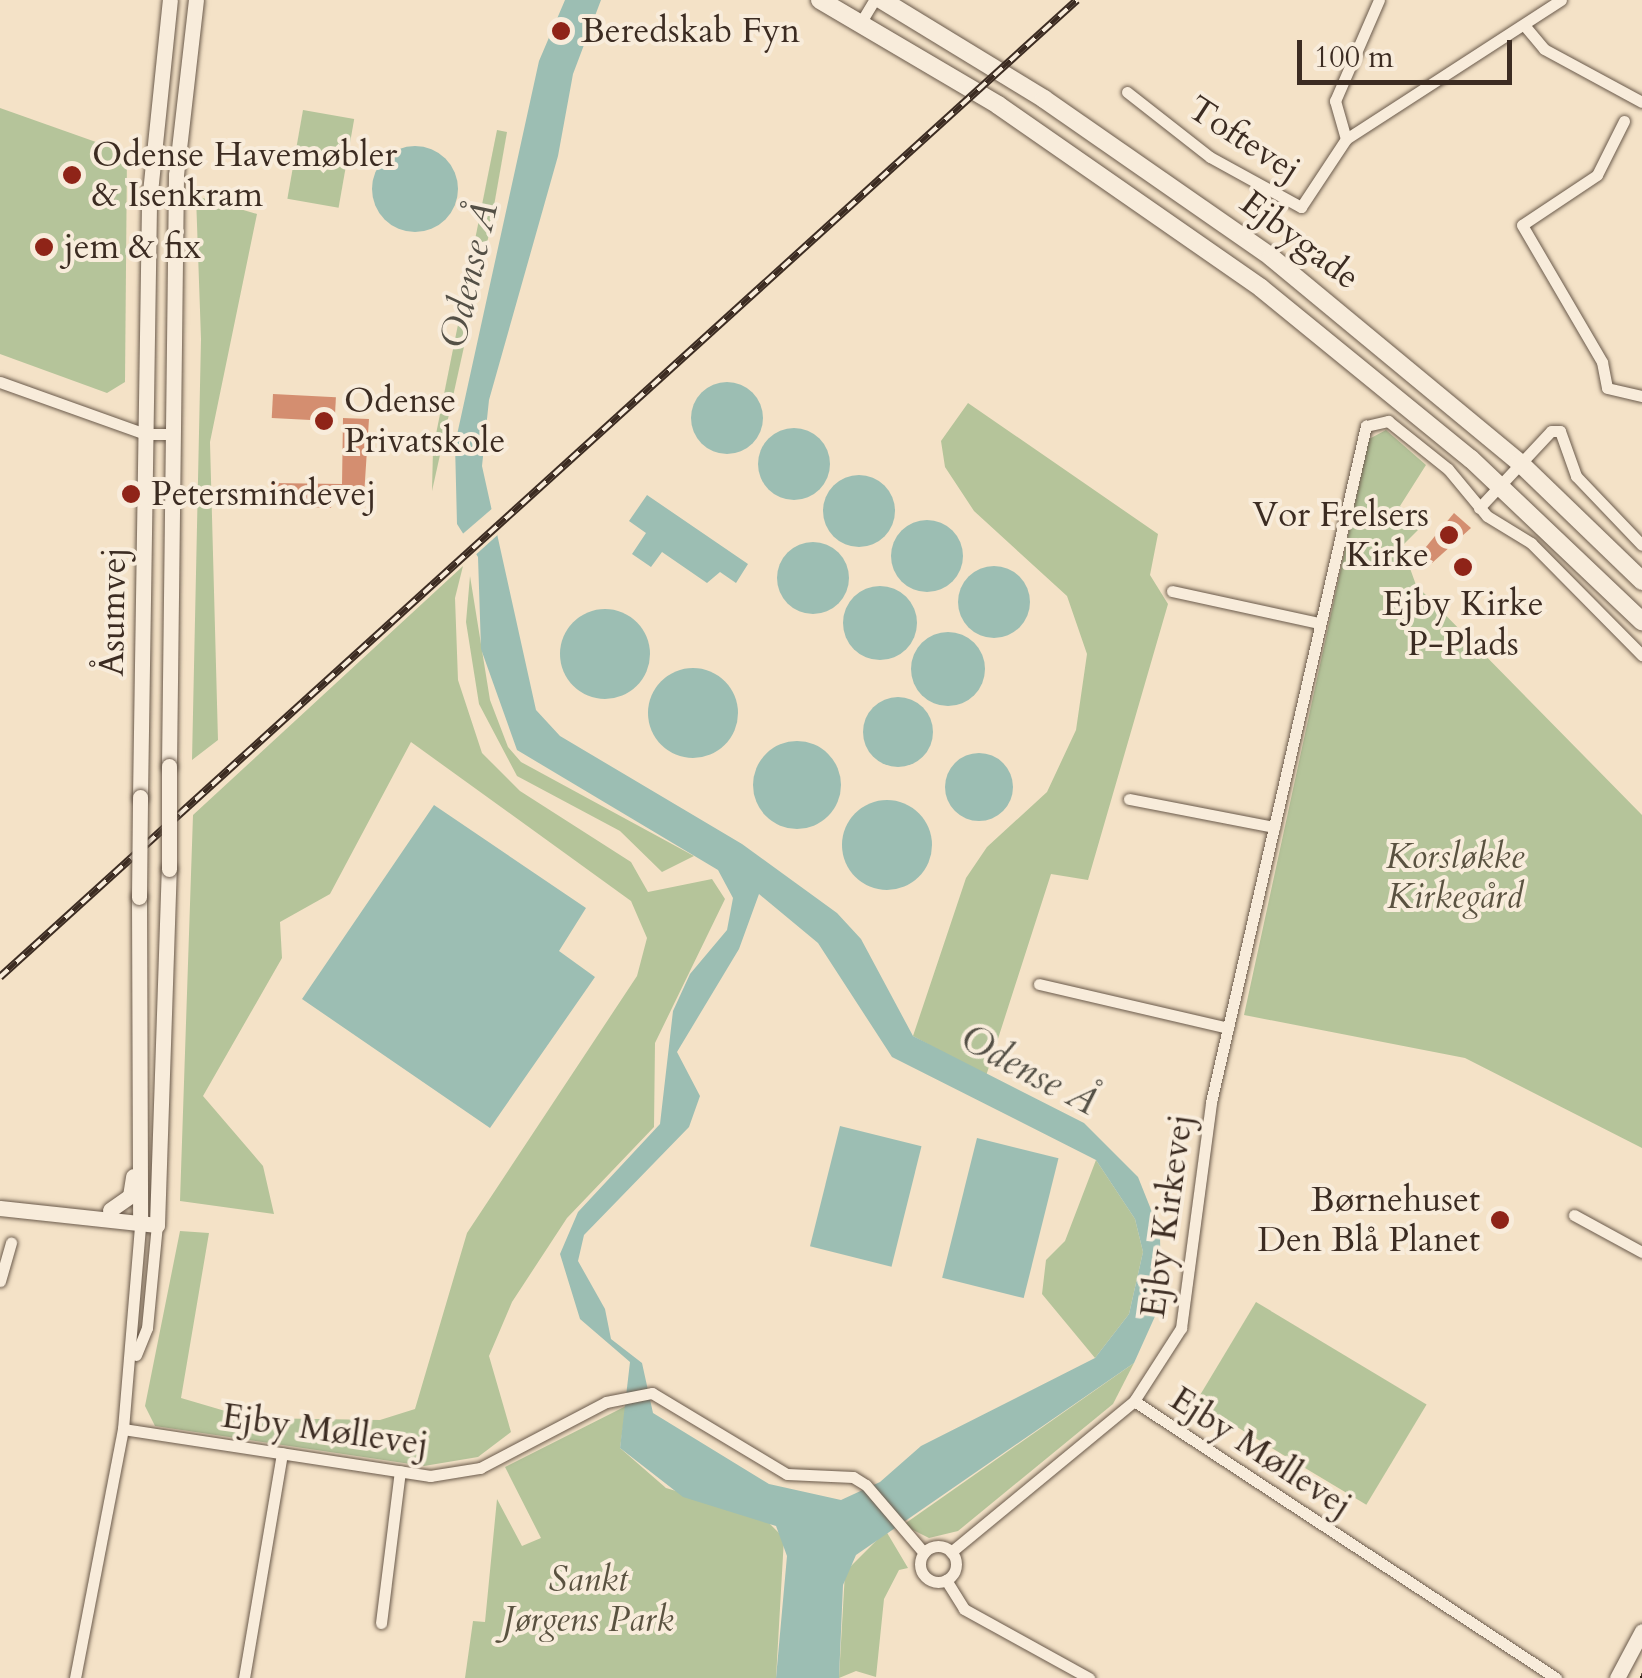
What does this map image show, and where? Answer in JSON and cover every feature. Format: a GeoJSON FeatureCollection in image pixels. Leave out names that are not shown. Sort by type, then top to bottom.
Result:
{"type":"FeatureCollection","features":[{"type":"Feature","properties":{"kind":"main road","name":"Ejbygade"},"geometry":{"type":"LineString","coordinates":[[820,0],[998,105],[1230,265],[1500,486],[1642,621]]}},
{"type":"Feature","properties":{"kind":"main road","name":"Ejbygade"},"geometry":{"type":"LineString","coordinates":[[882,0],[1044,99],[1271,256],[1520,464],[1642,581]]}},
{"type":"Feature","properties":{"kind":"street","name":"Åsumvej"},"geometry":{"type":"LineString","coordinates":[[140,1219],[138,998],[149,202],[170,0]]}},
{"type":"Feature","properties":{"kind":"street","name":"Åsumvej"},"geometry":{"type":"LineString","coordinates":[[158,1220],[169,869],[176,175],[196,0]]}},
{"type":"Feature","properties":{"kind":"street"},"geometry":{"type":"LineString","coordinates":[[861,22],[874,0]]}},
{"type":"Feature","properties":{"kind":"street"},"geometry":{"type":"LineString","coordinates":[[1346,139],[1336,101],[1379,0]]}},
{"type":"Feature","properties":{"kind":"street","name":"Toftevej"},"geometry":{"type":"LineString","coordinates":[[1127,92],[1210,157],[1301,207],[1346,139],[1561,0]]}},
{"type":"Feature","properties":{"kind":"street"},"geometry":{"type":"LineString","coordinates":[[1524,26],[1544,49],[1642,102]]}},
{"type":"Feature","properties":{"kind":"street"},"geometry":{"type":"LineString","coordinates":[[1624,121],[1597,175],[1522,226],[1602,362],[1608,388],[1642,396]]}},
{"type":"Feature","properties":{"kind":"street"},"geometry":{"type":"LineString","coordinates":[[0,382],[145,434],[172,434]]}},
{"type":"Feature","properties":{"kind":"street","name":"Ejby Kirkevej"},"geometry":{"type":"LineString","coordinates":[[1134,1401],[1181,1328],[1228,1028],[1362,431],[1381,419],[1395,424],[1448,469],[1479,508]]}},
{"type":"Feature","properties":{"kind":"street"},"geometry":{"type":"LineString","coordinates":[[1642,545],[1590,493],[1562,435],[1551,431],[1479,508],[1531,543],[1642,656]]}},
{"type":"Feature","properties":{"kind":"street"},"geometry":{"type":"LineString","coordinates":[[1172,591],[1320,623]]}},
{"type":"Feature","properties":{"kind":"street"},"geometry":{"type":"LineString","coordinates":[[1130,799],[1274,826]]}},
{"type":"Feature","properties":{"kind":"street"},"geometry":{"type":"LineString","coordinates":[[1039,984],[1228,1028]]}},
{"type":"Feature","properties":{"kind":"street"},"geometry":{"type":"LineString","coordinates":[[110,1210],[133,1191],[138,998]]}},
{"type":"Feature","properties":{"kind":"street"},"geometry":{"type":"LineString","coordinates":[[0,1208],[158,1220],[147,1328],[131,1369]]}},
{"type":"Feature","properties":{"kind":"street"},"geometry":{"type":"LineString","coordinates":[[73,1213],[110,1210],[140,1219]]}},
{"type":"Feature","properties":{"kind":"street"},"geometry":{"type":"LineString","coordinates":[[1574,1214],[1642,1252]]}},
{"type":"Feature","properties":{"kind":"street"},"geometry":{"type":"LineString","coordinates":[[75,1678],[131,1369],[140,1219]]}},
{"type":"Feature","properties":{"kind":"street"},"geometry":{"type":"LineString","coordinates":[[0,1282],[11,1243]]}},
{"type":"Feature","properties":{"kind":"street","name":"Ejby Møllevej"},"geometry":{"type":"LineString","coordinates":[[122,1429],[400,1471],[480,1468],[626,1394],[652,1393],[787,1474],[866,1484],[896,1527],[924,1553]]}},
{"type":"Feature","properties":{"kind":"street","name":"Ejby Møllevej"},"geometry":{"type":"LineString","coordinates":[[951,1552],[1134,1401],[1556,1678]]}},
{"type":"Feature","properties":{"kind":"street"},"geometry":{"type":"LineString","coordinates":[[244,1678],[282,1452]]}},
{"type":"Feature","properties":{"kind":"street"},"geometry":{"type":"LineString","coordinates":[[381,1623],[400,1471]]}},
{"type":"Feature","properties":{"kind":"street"},"geometry":{"type":"LineString","coordinates":[[946,1580],[956,1564],[951,1552],[938,1546],[924,1553],[922,1574],[946,1580],[964,1609],[1066,1673],[1089,1678]]}},
{"type":"Feature","properties":{"kind":"street"},"geometry":{"type":"LineString","coordinates":[[1617,1678],[1642,1632]]}},
{"type":"Feature","properties":{"kind":"green space"},"geometry":{"type":"Polygon","coordinates":[[[0,108],[127,153],[125,382],[107,393],[0,354],[0,108]]]}},
{"type":"Feature","properties":{"kind":"green space"},"geometry":{"type":"Polygon","coordinates":[[[303,110],[354,119],[339,208],[287,199],[303,110]]]}},
{"type":"Feature","properties":{"kind":"green space"},"geometry":{"type":"Polygon","coordinates":[[[497,130],[507,132],[489,234],[432,491],[433,449],[497,130]]]}},
{"type":"Feature","properties":{"kind":"green space"},"geometry":{"type":"Polygon","coordinates":[[[196,196],[257,214],[210,442],[218,740],[192,760],[201,339],[196,196]]]}},
{"type":"Feature","properties":{"kind":"green space"},"geometry":{"type":"Polygon","coordinates":[[[968,403],[1158,534],[1150,575],[1168,604],[1088,880],[1051,874],[986,1076],[913,1036],[966,878],[987,847],[1047,792],[1076,730],[1087,654],[1067,596],[974,511],[945,467],[941,441],[968,403]]]}},
{"type":"Feature","properties":{"kind":"green space","name":"Korsløkke Kirkegård"},"geometry":{"type":"Polygon","coordinates":[[[1386,430],[1426,465],[1400,506],[1419,529],[1402,546],[1416,585],[1642,815],[1642,1148],[1465,1058],[1244,1015],[1369,439],[1386,430]]]}},
{"type":"Feature","properties":{"kind":"green space"},"geometry":{"type":"Polygon","coordinates":[[[463,566],[455,598],[458,680],[482,753],[520,791],[631,862],[648,892],[712,879],[725,899],[655,1043],[654,1127],[567,1218],[512,1302],[489,1356],[511,1432],[478,1457],[424,1466],[155,1426],[145,1406],[180,1231],[209,1233],[181,1398],[249,1418],[380,1420],[415,1409],[467,1233],[637,976],[647,938],[631,901],[411,742],[330,894],[280,922],[282,958],[203,1096],[263,1166],[274,1214],[180,1201],[193,815],[463,566]]]}},
{"type":"Feature","properties":{"kind":"green space"},"geometry":{"type":"Polygon","coordinates":[[[470,576],[490,700],[508,747],[521,762],[694,856],[662,872],[620,831],[517,776],[479,704],[466,622],[470,576]]]}},
{"type":"Feature","properties":{"kind":"green space"},"geometry":{"type":"Polygon","coordinates":[[[1096,1160],[1135,1219],[1143,1252],[1129,1314],[1095,1358],[1042,1294],[1046,1260],[1065,1241],[1096,1160]]]}},
{"type":"Feature","properties":{"kind":"green space"},"geometry":{"type":"Polygon","coordinates":[[[1256,1302],[1427,1404],[1366,1505],[1196,1402],[1256,1302]]]}},
{"type":"Feature","properties":{"kind":"green space"},"geometry":{"type":"Polygon","coordinates":[[[1134,1363],[1113,1404],[958,1531],[929,1538],[903,1525],[1134,1363]]]}},
{"type":"Feature","properties":{"kind":"green space","name":"Sankt Jørgens Park"},"geometry":{"type":"Polygon","coordinates":[[[626,1406],[620,1448],[666,1488],[763,1517],[784,1538],[776,1678],[465,1678],[473,1621],[485,1622],[497,1499],[522,1546],[541,1538],[505,1467],[626,1406]]]}},
{"type":"Feature","properties":{"kind":"green space"},"geometry":{"type":"Polygon","coordinates":[[[886,1531],[908,1568],[899,1570],[884,1599],[876,1677],[856,1671],[839,1678],[845,1572],[886,1531]]]}},
{"type":"Feature","properties":{"kind":"water"},"geometry":{"type":"Polygon","coordinates":[[[565,0],[601,0],[573,74],[558,156],[489,400],[482,466],[536,710],[560,736],[742,844],[837,913],[861,939],[913,1036],[1084,1123],[1138,1177],[1160,1232],[1161,1303],[1134,1363],[856,1555],[843,1585],[839,1678],[776,1678],[787,1556],[776,1526],[683,1497],[620,1448],[630,1362],[580,1319],[560,1254],[578,1212],[660,1124],[673,1011],[690,974],[727,930],[733,898],[718,870],[517,750],[481,649],[478,557],[457,524],[455,444],[539,61],[565,0]],[[759,894],[739,949],[677,1052],[700,1096],[689,1127],[584,1235],[578,1261],[605,1309],[611,1339],[642,1363],[653,1413],[769,1484],[841,1500],[880,1482],[921,1446],[1095,1358],[1129,1314],[1143,1252],[1135,1219],[1096,1160],[892,1057],[818,943],[759,894]]]}},
{"type":"Feature","properties":{"kind":"water"},"geometry":{"type":"Polygon","coordinates":[[[415,146],[432,149],[446,158],[455,172],[455,206],[446,220],[432,229],[415,232],[398,229],[384,220],[375,206],[372,189],[375,172],[384,158],[398,149],[415,146]]]}},
{"type":"Feature","properties":{"kind":"water"},"geometry":{"type":"Polygon","coordinates":[[[727,382],[741,384],[753,392],[761,404],[761,432],[753,444],[741,452],[727,454],[713,452],[701,444],[693,432],[691,418],[693,404],[701,392],[713,384],[727,382]]]}},
{"type":"Feature","properties":{"kind":"water"},"geometry":{"type":"Polygon","coordinates":[[[794,428],[820,438],[830,464],[820,490],[794,500],[768,490],[758,464],[768,438],[794,428]]]}},
{"type":"Feature","properties":{"kind":"water"},"geometry":{"type":"Polygon","coordinates":[[[859,475],[873,477],[885,485],[893,497],[893,525],[885,537],[873,545],[859,547],[845,545],[833,537],[825,525],[823,511],[825,497],[833,485],[845,477],[859,475]]]}},
{"type":"Feature","properties":{"kind":"water"},"geometry":{"type":"Polygon","coordinates":[[[647,495],[748,564],[736,583],[720,572],[707,583],[662,552],[651,567],[632,554],[646,533],[629,521],[647,495]]]}},
{"type":"Feature","properties":{"kind":"water"},"geometry":{"type":"Polygon","coordinates":[[[927,520],[941,522],[953,530],[961,542],[961,570],[953,582],[941,590],[927,592],[913,590],[901,582],[893,570],[891,556],[893,542],[901,530],[913,522],[927,520]]]}},
{"type":"Feature","properties":{"kind":"water"},"geometry":{"type":"Polygon","coordinates":[[[813,542],[827,544],[839,552],[847,564],[847,592],[839,604],[827,612],[813,614],[799,612],[787,604],[779,592],[777,578],[779,564],[787,552],[799,544],[813,542]]]}},
{"type":"Feature","properties":{"kind":"water"},"geometry":{"type":"Polygon","coordinates":[[[994,566],[1020,576],[1030,602],[1020,628],[994,638],[968,628],[958,602],[968,576],[994,566]]]}},
{"type":"Feature","properties":{"kind":"water"},"geometry":{"type":"Polygon","coordinates":[[[880,586],[906,597],[917,623],[906,649],[880,660],[854,649],[843,623],[854,597],[880,586]]]}},
{"type":"Feature","properties":{"kind":"water"},"geometry":{"type":"Polygon","coordinates":[[[605,609],[622,612],[637,622],[647,637],[647,671],[637,686],[622,696],[605,699],[588,696],[573,686],[563,671],[560,654],[563,637],[573,622],[588,612],[605,609]]]}},
{"type":"Feature","properties":{"kind":"water"},"geometry":{"type":"Polygon","coordinates":[[[948,632],[974,643],[985,669],[974,695],[948,706],[922,695],[911,669],[922,643],[948,632]]]}},
{"type":"Feature","properties":{"kind":"water"},"geometry":{"type":"Polygon","coordinates":[[[693,668],[725,681],[738,713],[725,745],[693,758],[661,745],[648,713],[661,681],[693,668]]]}},
{"type":"Feature","properties":{"kind":"water"},"geometry":{"type":"Polygon","coordinates":[[[898,697],[922,708],[933,732],[922,756],[898,767],[874,756],[863,732],[874,708],[898,697]]]}},
{"type":"Feature","properties":{"kind":"water"},"geometry":{"type":"Polygon","coordinates":[[[797,741],[814,744],[828,754],[838,768],[838,802],[828,816],[814,826],[797,829],[780,826],[766,816],[756,802],[753,785],[756,768],[766,754],[780,744],[797,741]]]}},
{"type":"Feature","properties":{"kind":"water"},"geometry":{"type":"Polygon","coordinates":[[[979,753],[1003,763],[1013,787],[1003,811],[979,821],[955,811],[945,787],[955,763],[979,753]]]}},
{"type":"Feature","properties":{"kind":"water"},"geometry":{"type":"Polygon","coordinates":[[[887,800],[912,808],[924,820],[932,845],[924,870],[912,882],[887,890],[862,882],[850,870],[842,845],[850,820],[862,808],[887,800]]]}},
{"type":"Feature","properties":{"kind":"water"},"geometry":{"type":"Polygon","coordinates":[[[434,805],[586,908],[559,951],[595,977],[490,1128],[302,999],[434,805]]]}},
{"type":"Feature","properties":{"kind":"water"},"geometry":{"type":"Polygon","coordinates":[[[840,1126],[922,1146],[892,1267],[810,1246],[840,1126]]]}},
{"type":"Feature","properties":{"kind":"water"},"geometry":{"type":"Polygon","coordinates":[[[977,1138],[1059,1158],[1024,1298],[942,1278],[977,1138]]]}},
{"type":"Feature","properties":{"kind":"pier"},"geometry":{"type":"Polygon","coordinates":[[[494,507],[502,531],[471,559],[458,538],[494,507]]]}},
{"type":"Feature","properties":{"kind":"building"},"geometry":{"type":"Polygon","coordinates":[[[273,394],[336,397],[335,421],[272,418],[273,394]]]}},
{"type":"Feature","properties":{"kind":"building"},"geometry":{"type":"Polygon","coordinates":[[[343,418],[369,419],[364,496],[333,497],[331,508],[270,505],[271,483],[342,484],[343,418]]]}},
{"type":"Feature","properties":{"kind":"building","name":"Vor Frelsers Kirke"},"geometry":{"type":"Polygon","coordinates":[[[1454,513],[1471,528],[1432,563],[1421,553],[1454,513]]]}},
{"type":"Feature","properties":{"kind":"railway"},"geometry":{"type":"LineString","coordinates":[[0,977],[1077,0]]}},
{"type":"Feature","properties":{"kind":"place","name":"Beredskab Fyn"},"geometry":{"type":"Point","coordinates":[561,31]}},
{"type":"Feature","properties":{"kind":"place","name":"Odense Havemøbler & Isenkram"},"geometry":{"type":"Point","coordinates":[72,175]}},
{"type":"Feature","properties":{"kind":"place","name":"jem & fix"},"geometry":{"type":"Point","coordinates":[44,247]}},
{"type":"Feature","properties":{"kind":"place","name":"Odense Privatskole"},"geometry":{"type":"Point","coordinates":[324,421]}},
{"type":"Feature","properties":{"kind":"place","name":"Petersmindevej"},"geometry":{"type":"Point","coordinates":[131,494]}},
{"type":"Feature","properties":{"kind":"place","name":"Vor Frelsers Kirke"},"geometry":{"type":"Point","coordinates":[1449,535]}},
{"type":"Feature","properties":{"kind":"place","name":"Ejby Kirke P-Plads"},"geometry":{"type":"Point","coordinates":[1463,567]}},
{"type":"Feature","properties":{"kind":"place","name":"Børnehuset Den Blå Planet"},"geometry":{"type":"Point","coordinates":[1500,1220]}},
{"type":"Feature","properties":{"kind":"water label","name":"Odense Å"},"geometry":{"type":"Point","coordinates":[470,275]}},
{"type":"Feature","properties":{"kind":"water label","name":"Odense Å"},"geometry":{"type":"Point","coordinates":[1029,1071]}}]}
